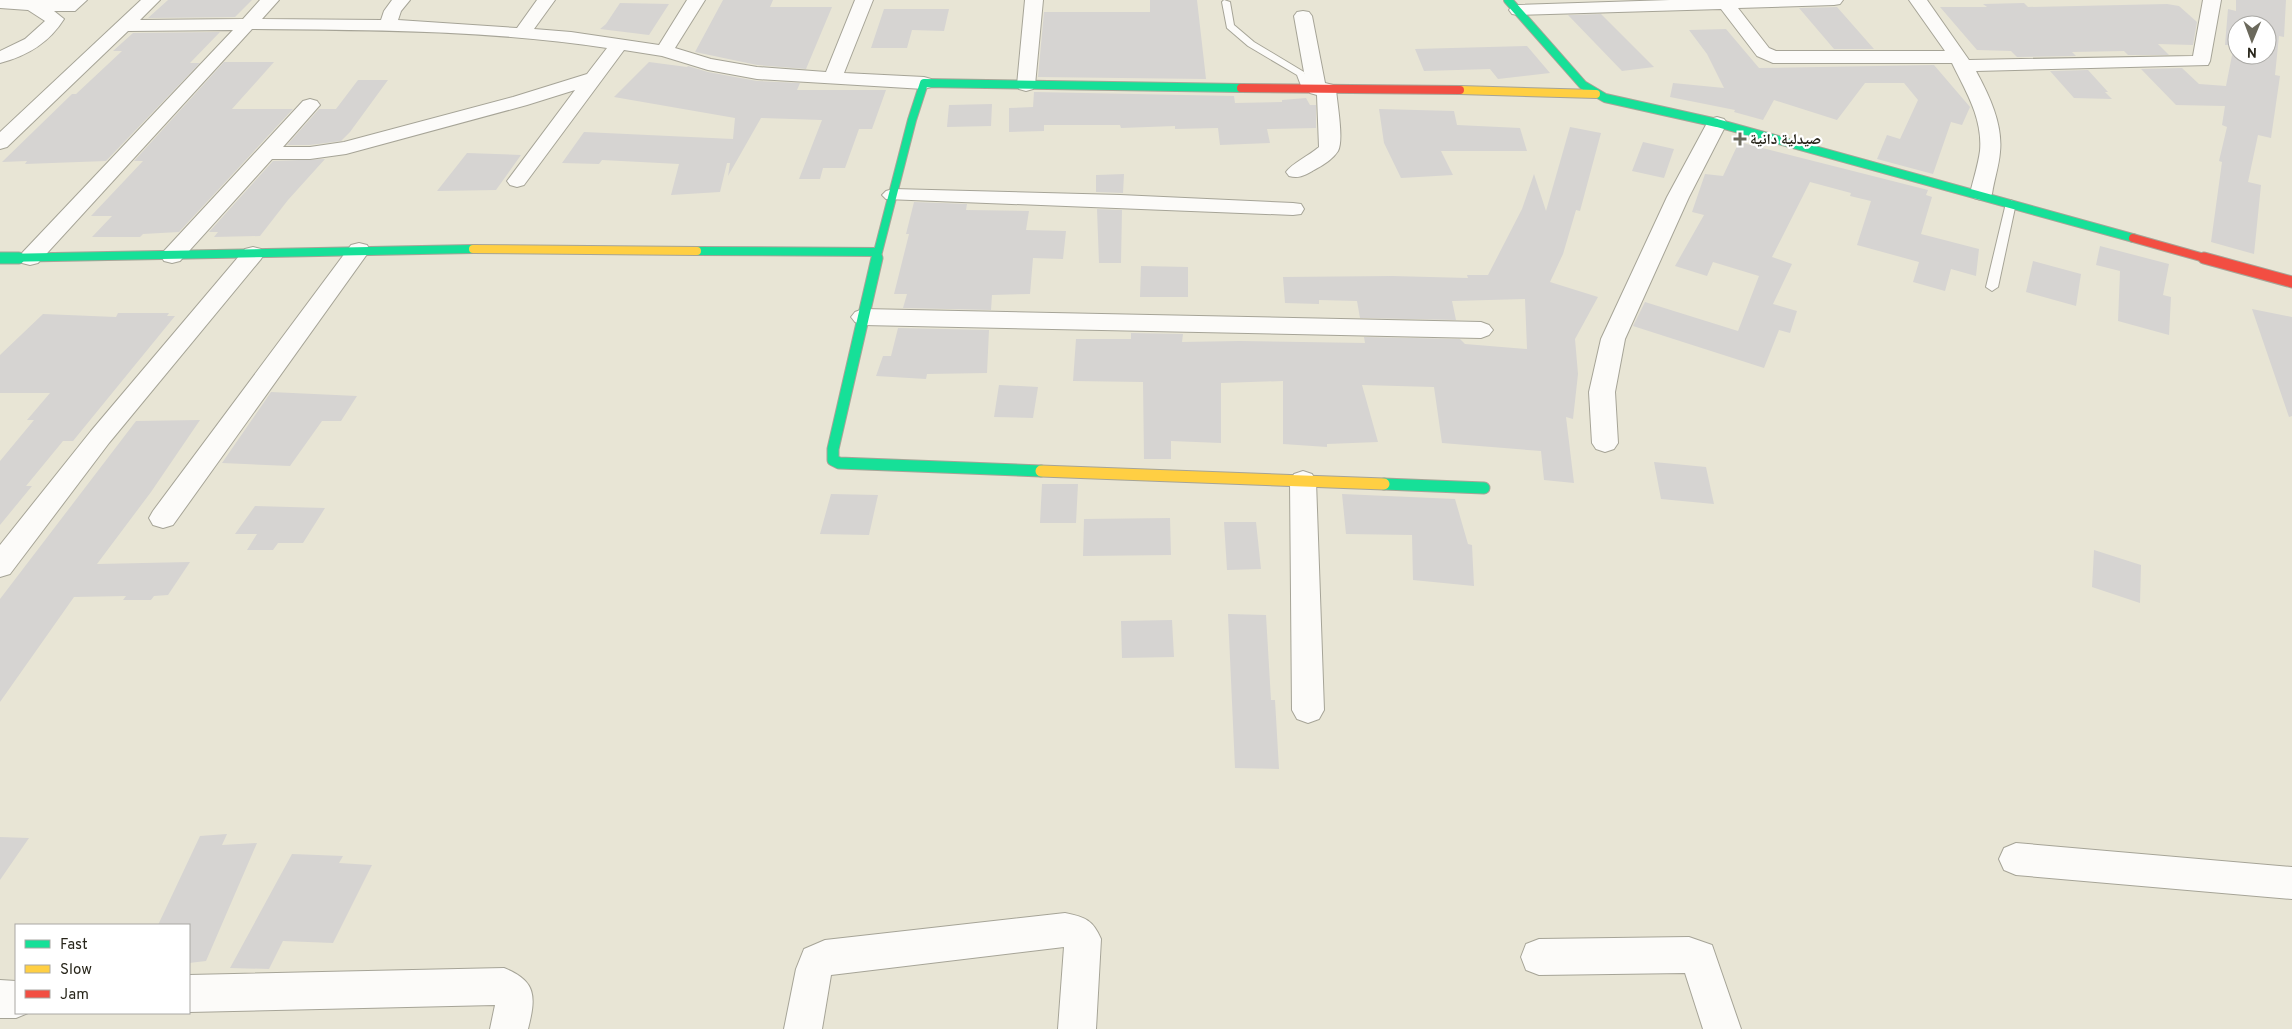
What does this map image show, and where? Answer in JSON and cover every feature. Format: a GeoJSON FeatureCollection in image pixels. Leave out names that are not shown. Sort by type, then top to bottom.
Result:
{"type":"FeatureCollection","features":[{"type":"Feature","properties":{"kind":"street"},"geometry":{"type":"LineString","coordinates":[[0,3],[69,7],[78,0]]}},
{"type":"Feature","properties":{"kind":"street"},"geometry":{"type":"LineString","coordinates":[[0,143],[151,0]]}},
{"type":"Feature","properties":{"kind":"street"},"geometry":{"type":"LineString","coordinates":[[30,258],[270,0]]}},
{"type":"Feature","properties":{"kind":"street"},"geometry":{"type":"LineString","coordinates":[[396,26],[390,23],[390,20],[393,10],[401,0]]}},
{"type":"Feature","properties":{"kind":"street"},"geometry":{"type":"LineString","coordinates":[[522,33],[546,0]]}},
{"type":"Feature","properties":{"kind":"street"},"geometry":{"type":"LineString","coordinates":[[664,51],[696,0]]}},
{"type":"Feature","properties":{"kind":"street"},"geometry":{"type":"LineString","coordinates":[[834,78],[864,0]]}},
{"type":"Feature","properties":{"kind":"street"},"geometry":{"type":"LineString","coordinates":[[1026,85],[1034,0]]}},
{"type":"Feature","properties":{"kind":"street"},"geometry":{"type":"LineString","coordinates":[[1513,5],[1834,0]]}},
{"type":"Feature","properties":{"kind":"street"},"geometry":{"type":"LineString","coordinates":[[1918,0],[1960,61],[1986,118],[1990,139],[1981,194]]}},
{"type":"Feature","properties":{"kind":"street"},"geometry":{"type":"LineString","coordinates":[[1725,3],[1763,52],[1773,57],[1960,61],[2202,60],[2212,0]]}},
{"type":"Feature","properties":{"kind":"street"},"geometry":{"type":"LineString","coordinates":[[0,57],[42,37],[51,28],[55,19],[36,9],[38,5]]}},
{"type":"Feature","properties":{"kind":"street"},"geometry":{"type":"LineString","coordinates":[[1513,5],[1583,85],[1596,94],[1617,101],[1717,123],[1981,194],[2292,282]]}},
{"type":"Feature","properties":{"kind":"street"},"geometry":{"type":"LineString","coordinates":[[1296,172],[1314,162],[1329,149],[1303,16]]}},
{"type":"Feature","properties":{"kind":"street"},"geometry":{"type":"LineString","coordinates":[[122,26],[246,24],[396,26],[522,33],[664,51],[708,64],[741,71],[924,83],[1596,94]]}},
{"type":"Feature","properties":{"kind":"street"},"geometry":{"type":"LineString","coordinates":[[517,180],[619,44]]}},
{"type":"Feature","properties":{"kind":"street"},"geometry":{"type":"LineString","coordinates":[[266,153],[310,153],[346,148],[418,127],[520,102],[593,78]]}},
{"type":"Feature","properties":{"kind":"street"},"geometry":{"type":"LineString","coordinates":[[924,83],[912,120],[878,252],[833,450],[833,460],[839,463],[1484,488]]}},
{"type":"Feature","properties":{"kind":"street"},"geometry":{"type":"LineString","coordinates":[[172,256],[310,106]]}},
{"type":"Feature","properties":{"kind":"street"},"geometry":{"type":"LineString","coordinates":[[1605,443],[1602,392],[1612,339],[1678,197],[1717,123]]}},
{"type":"Feature","properties":{"kind":"street"},"geometry":{"type":"LineString","coordinates":[[893,195],[1120,201],[1292,209]]}},
{"type":"Feature","properties":{"kind":"street"},"geometry":{"type":"LineString","coordinates":[[0,258],[172,256],[359,250],[878,252]]}},
{"type":"Feature","properties":{"kind":"street"},"geometry":{"type":"LineString","coordinates":[[163,518],[359,250]]}},
{"type":"Feature","properties":{"kind":"street"},"geometry":{"type":"LineString","coordinates":[[0,566],[100,437],[252,254]]}},
{"type":"Feature","properties":{"kind":"street"},"geometry":{"type":"LineString","coordinates":[[863,317],[1481,330]]}},
{"type":"Feature","properties":{"kind":"street"},"geometry":{"type":"LineString","coordinates":[[1303,481],[1308,710]]}},
{"type":"Feature","properties":{"kind":"street"},"geometry":{"type":"LineString","coordinates":[[2016,859],[2292,883]]}},
{"type":"Feature","properties":{"kind":"street"},"geometry":{"type":"LineString","coordinates":[[803,1029],[814,969],[817,962],[826,958],[1066,930],[1075,932],[1083,939],[1078,1029]]}},
{"type":"Feature","properties":{"kind":"street"},"geometry":{"type":"LineString","coordinates":[[1538,957],[1689,955],[1699,958],[1722,1029]]}},
{"type":"Feature","properties":{"kind":"street"},"geometry":{"type":"LineString","coordinates":[[190,994],[504,986],[516,995],[509,1029]]}},
{"type":"Feature","properties":{"kind":"street"},"geometry":{"type":"LineString","coordinates":[[0,1000],[15,999]]}},
{"type":"Feature","properties":{"kind":"lane"},"geometry":{"type":"LineString","coordinates":[[1226,2],[1230,26],[1251,44],[1301,74],[1316,89]]}},
{"type":"Feature","properties":{"kind":"lane"},"geometry":{"type":"LineString","coordinates":[[1992,287],[2011,203]]}},
{"type":"Feature","properties":{"kind":"building"},"geometry":{"type":"Polygon","coordinates":[[[168,0],[252,0],[235,17],[148,18],[168,0]]]}},
{"type":"Feature","properties":{"kind":"building"},"geometry":{"type":"Polygon","coordinates":[[[723,0],[773,0],[770,7],[832,7],[806,69],[757,65],[695,52],[723,0]]]}},
{"type":"Feature","properties":{"kind":"building"},"geometry":{"type":"Polygon","coordinates":[[[1150,0],[1197,0],[1206,79],[1038,77],[1044,12],[1150,12],[1150,0]]]}},
{"type":"Feature","properties":{"kind":"building"},"geometry":{"type":"Polygon","coordinates":[[[2236,0],[2286,0],[2284,37],[2279,36],[2277,56],[2277,15],[2228,15],[2228,9],[2236,11],[2236,0]]]}},
{"type":"Feature","properties":{"kind":"building"},"geometry":{"type":"Polygon","coordinates":[[[620,3],[669,4],[649,35],[600,29],[606,24],[620,3]]]}},
{"type":"Feature","properties":{"kind":"building"},"geometry":{"type":"Polygon","coordinates":[[[2024,3],[2028,7],[2167,4],[2179,6],[2197,22],[2193,45],[2158,44],[2169,55],[2128,55],[2124,51],[2072,52],[2076,56],[2017,57],[2011,51],[1977,50],[1940,7],[1987,7],[1983,4],[2024,3]]]}},
{"type":"Feature","properties":{"kind":"building"},"geometry":{"type":"Polygon","coordinates":[[[1837,7],[1874,49],[1834,49],[1799,8],[1837,7]]]}},
{"type":"Feature","properties":{"kind":"building"},"geometry":{"type":"Polygon","coordinates":[[[884,9],[949,9],[944,31],[912,30],[907,48],[871,48],[884,9]]]}},
{"type":"Feature","properties":{"kind":"building"},"geometry":{"type":"Polygon","coordinates":[[[1601,14],[1654,67],[1622,71],[1568,15],[1601,14]]]}},
{"type":"Feature","properties":{"kind":"building"},"geometry":{"type":"Polygon","coordinates":[[[2227,21],[2227,45],[2225,45],[2227,21]]]}},
{"type":"Feature","properties":{"kind":"building"},"geometry":{"type":"Polygon","coordinates":[[[1726,29],[1759,68],[1934,65],[1970,107],[1962,125],[1951,122],[1933,174],[1877,159],[1887,135],[1900,139],[1918,100],[1904,83],[1865,83],[1837,120],[1774,100],[1763,120],[1734,112],[1735,110],[1670,97],[1673,83],[1724,88],[1707,54],[1689,30],[1726,29]]]}},
{"type":"Feature","properties":{"kind":"building"},"geometry":{"type":"Polygon","coordinates":[[[220,32],[190,63],[200,63],[106,161],[25,164],[27,161],[2,162],[72,94],[76,94],[122,51],[113,51],[133,33],[220,32]]]}},
{"type":"Feature","properties":{"kind":"building"},"geometry":{"type":"Polygon","coordinates":[[[1527,46],[1550,73],[1498,79],[1490,69],[1424,71],[1415,49],[1527,46]]]}},
{"type":"Feature","properties":{"kind":"building"},"geometry":{"type":"Polygon","coordinates":[[[224,62],[274,62],[232,109],[293,109],[179,232],[143,234],[140,237],[92,237],[112,216],[91,216],[143,161],[134,161],[224,62]]]}},
{"type":"Feature","properties":{"kind":"building"},"geometry":{"type":"Polygon","coordinates":[[[649,62],[688,66],[708,72],[757,81],[800,83],[797,90],[886,90],[872,129],[859,129],[845,168],[823,168],[820,179],[799,179],[822,120],[761,118],[728,176],[730,163],[727,163],[720,192],[671,195],[679,164],[602,160],[599,164],[562,163],[584,132],[733,139],[735,118],[614,97],[649,62]]]}},
{"type":"Feature","properties":{"kind":"building"},"geometry":{"type":"Polygon","coordinates":[[[2230,65],[2276,65],[2275,75],[2280,76],[2271,138],[2258,135],[2248,182],[2261,185],[2254,254],[2211,242],[2222,162],[2219,161],[2227,127],[2222,125],[2225,106],[2176,105],[2141,69],[2182,68],[2199,84],[2226,86],[2230,65]]]}},
{"type":"Feature","properties":{"kind":"building"},"geometry":{"type":"Polygon","coordinates":[[[2088,70],[2112,99],[2074,98],[2050,71],[2088,70]]]}},
{"type":"Feature","properties":{"kind":"building"},"geometry":{"type":"Polygon","coordinates":[[[358,80],[388,80],[350,132],[341,141],[310,145],[287,145],[319,109],[336,109],[358,80]]]}},
{"type":"Feature","properties":{"kind":"building"},"geometry":{"type":"Polygon","coordinates":[[[1034,92],[1234,96],[1235,103],[1282,102],[1282,100],[1306,98],[1310,105],[1316,105],[1316,128],[1267,129],[1270,143],[1220,145],[1218,128],[1175,129],[1175,126],[1121,128],[1120,125],[1044,125],[1044,131],[1009,132],[1009,108],[1033,107],[1034,92]]]}},
{"type":"Feature","properties":{"kind":"building"},"geometry":{"type":"Polygon","coordinates":[[[992,104],[991,126],[947,127],[949,105],[992,104]]]}},
{"type":"Feature","properties":{"kind":"building"},"geometry":{"type":"Polygon","coordinates":[[[1379,109],[1454,111],[1457,125],[1520,128],[1527,151],[1441,151],[1453,175],[1401,178],[1384,143],[1379,109]]]}},
{"type":"Feature","properties":{"kind":"building"},"geometry":{"type":"Polygon","coordinates":[[[1570,127],[1601,133],[1580,211],[1576,210],[1563,254],[1550,282],[1598,297],[1575,339],[1578,374],[1573,419],[1566,417],[1574,483],[1544,480],[1541,451],[1442,443],[1434,387],[1362,385],[1378,442],[1327,444],[1327,447],[1283,444],[1283,381],[1221,383],[1221,443],[1171,441],[1171,459],[1144,459],[1143,382],[1073,381],[1076,339],[1131,339],[1131,333],[1183,334],[1182,342],[1365,343],[1364,337],[1460,339],[1465,344],[1527,349],[1525,299],[1452,301],[1456,320],[1360,318],[1357,301],[1319,300],[1319,304],[1285,303],[1283,277],[1392,276],[1468,278],[1467,275],[1488,275],[1522,209],[1534,174],[1546,211],[1570,127]]]}},
{"type":"Feature","properties":{"kind":"building"},"geometry":{"type":"Polygon","coordinates":[[[1643,142],[1674,149],[1664,178],[1632,171],[1643,142]]]}},
{"type":"Feature","properties":{"kind":"building"},"geometry":{"type":"Polygon","coordinates":[[[1739,142],[1928,190],[1926,195],[1932,197],[1921,234],[1979,249],[1976,276],[1951,269],[1945,291],[1913,282],[1919,262],[1857,245],[1871,201],[1850,196],[1851,193],[1810,182],[1772,257],[1792,264],[1773,304],[1797,311],[1790,333],[1779,330],[1764,368],[1633,326],[1645,302],[1738,331],[1759,276],[1713,262],[1707,276],[1675,266],[1704,215],[1692,212],[1705,174],[1723,176],[1739,142]]]}},
{"type":"Feature","properties":{"kind":"building"},"geometry":{"type":"Polygon","coordinates":[[[467,153],[521,155],[496,190],[437,191],[467,153]]]}},
{"type":"Feature","properties":{"kind":"building"},"geometry":{"type":"Polygon","coordinates":[[[325,159],[288,200],[260,236],[214,237],[218,232],[209,232],[273,161],[325,159]]]}},
{"type":"Feature","properties":{"kind":"building"},"geometry":{"type":"Polygon","coordinates":[[[1124,174],[1123,193],[1096,192],[1096,175],[1124,174]]]}},
{"type":"Feature","properties":{"kind":"building"},"geometry":{"type":"Polygon","coordinates":[[[914,202],[967,204],[966,210],[1029,211],[1026,230],[1066,231],[1063,259],[1033,258],[1030,294],[992,295],[991,310],[903,308],[907,294],[894,294],[909,234],[906,234],[914,202]]]}},
{"type":"Feature","properties":{"kind":"building"},"geometry":{"type":"Polygon","coordinates":[[[1097,209],[1122,210],[1121,263],[1099,263],[1097,209]]]}},
{"type":"Feature","properties":{"kind":"building"},"geometry":{"type":"Polygon","coordinates":[[[2100,246],[2169,264],[2163,295],[2171,297],[2169,335],[2118,321],[2120,271],[2096,265],[2100,246]]]}},
{"type":"Feature","properties":{"kind":"building"},"geometry":{"type":"Polygon","coordinates":[[[2033,261],[2081,274],[2076,306],[2026,292],[2033,261]]]}},
{"type":"Feature","properties":{"kind":"building"},"geometry":{"type":"Polygon","coordinates":[[[1141,266],[1188,267],[1188,297],[1140,297],[1141,266]]]}},
{"type":"Feature","properties":{"kind":"building"},"geometry":{"type":"Polygon","coordinates":[[[2252,309],[2292,317],[2292,416],[2289,417],[2252,309]]]}},
{"type":"Feature","properties":{"kind":"building"},"geometry":{"type":"Polygon","coordinates":[[[118,313],[169,313],[167,316],[175,316],[73,441],[63,441],[26,486],[32,486],[0,525],[0,461],[34,420],[27,420],[50,393],[0,393],[0,355],[43,314],[116,317],[118,313]]]}},
{"type":"Feature","properties":{"kind":"building"},"geometry":{"type":"Polygon","coordinates":[[[898,328],[989,330],[987,373],[927,374],[926,379],[876,376],[883,356],[891,356],[898,328]]]}},
{"type":"Feature","properties":{"kind":"building"},"geometry":{"type":"Polygon","coordinates":[[[999,385],[1038,387],[1033,418],[994,417],[999,385]]]}},
{"type":"Feature","properties":{"kind":"building"},"geometry":{"type":"Polygon","coordinates":[[[271,392],[357,396],[341,421],[322,421],[290,466],[222,463],[271,392]]]}},
{"type":"Feature","properties":{"kind":"building"},"geometry":{"type":"Polygon","coordinates":[[[200,420],[151,492],[97,564],[190,562],[168,595],[154,596],[151,600],[123,600],[126,596],[74,597],[0,702],[0,599],[136,421],[200,420]]]}},
{"type":"Feature","properties":{"kind":"building"},"geometry":{"type":"Polygon","coordinates":[[[1654,462],[1706,467],[1714,504],[1661,499],[1654,462]]]}},
{"type":"Feature","properties":{"kind":"building"},"geometry":{"type":"Polygon","coordinates":[[[1042,484],[1078,484],[1076,523],[1040,523],[1042,484]]]}},
{"type":"Feature","properties":{"kind":"building"},"geometry":{"type":"Polygon","coordinates":[[[831,494],[878,495],[869,535],[820,534],[831,494]]]}},
{"type":"Feature","properties":{"kind":"building"},"geometry":{"type":"Polygon","coordinates":[[[1342,494],[1455,499],[1468,544],[1472,545],[1474,586],[1413,580],[1412,535],[1346,534],[1342,494]]]}},
{"type":"Feature","properties":{"kind":"building"},"geometry":{"type":"Polygon","coordinates":[[[255,506],[325,508],[303,543],[278,543],[273,550],[247,550],[257,534],[235,534],[255,506]]]}},
{"type":"Feature","properties":{"kind":"building"},"geometry":{"type":"Polygon","coordinates":[[[1170,518],[1171,555],[1083,556],[1084,519],[1170,518]]]}},
{"type":"Feature","properties":{"kind":"building"},"geometry":{"type":"Polygon","coordinates":[[[1224,522],[1256,522],[1261,569],[1227,570],[1224,522]]]}},
{"type":"Feature","properties":{"kind":"building"},"geometry":{"type":"Polygon","coordinates":[[[2094,550],[2141,565],[2140,603],[2092,587],[2094,550]]]}},
{"type":"Feature","properties":{"kind":"building"},"geometry":{"type":"Polygon","coordinates":[[[1228,614],[1266,615],[1271,700],[1275,700],[1279,769],[1235,768],[1228,614]]]}},
{"type":"Feature","properties":{"kind":"building"},"geometry":{"type":"Polygon","coordinates":[[[1172,620],[1174,657],[1122,658],[1121,621],[1172,620]]]}},
{"type":"Feature","properties":{"kind":"building"},"geometry":{"type":"Polygon","coordinates":[[[227,834],[222,845],[257,843],[206,961],[190,963],[190,924],[158,924],[200,836],[227,834]]]}},
{"type":"Feature","properties":{"kind":"building"},"geometry":{"type":"Polygon","coordinates":[[[0,837],[29,838],[0,880],[0,837]]]}},
{"type":"Feature","properties":{"kind":"building"},"geometry":{"type":"Polygon","coordinates":[[[292,854],[343,856],[339,863],[372,865],[333,943],[283,941],[269,969],[230,968],[292,854]]]}},
{"type":"Feature","properties":{"kind":"traffic: fast"},"geometry":{"type":"LineString","coordinates":[[1508,0],[1583,85],[1605,98],[1717,123],[2133,238]]}},
{"type":"Feature","properties":{"kind":"traffic: fast"},"geometry":{"type":"LineString","coordinates":[[697,251],[878,252],[912,120],[924,83],[1241,88]]}},
{"type":"Feature","properties":{"kind":"traffic: fast"},"geometry":{"type":"LineString","coordinates":[[0,258],[473,249]]}},
{"type":"Feature","properties":{"kind":"traffic: fast"},"geometry":{"type":"LineString","coordinates":[[878,252],[833,449],[833,460],[839,463],[1041,471]]}},
{"type":"Feature","properties":{"kind":"traffic: fast"},"geometry":{"type":"LineString","coordinates":[[1384,484],[1484,488]]}},
{"type":"Feature","properties":{"kind":"traffic: slow"},"geometry":{"type":"LineString","coordinates":[[1460,90],[1596,94]]}},
{"type":"Feature","properties":{"kind":"traffic: slow"},"geometry":{"type":"LineString","coordinates":[[473,249],[697,251]]}},
{"type":"Feature","properties":{"kind":"traffic: slow"},"geometry":{"type":"LineString","coordinates":[[1041,471],[1384,484]]}},
{"type":"Feature","properties":{"kind":"traffic: jam"},"geometry":{"type":"LineString","coordinates":[[1241,88],[1460,90]]}},
{"type":"Feature","properties":{"kind":"traffic: jam"},"geometry":{"type":"LineString","coordinates":[[2133,238],[2292,282]]}},
{"type":"Feature","properties":{"kind":"place","name":"صيدلية دانية"},"geometry":{"type":"Point","coordinates":[1740,139]}}]}
